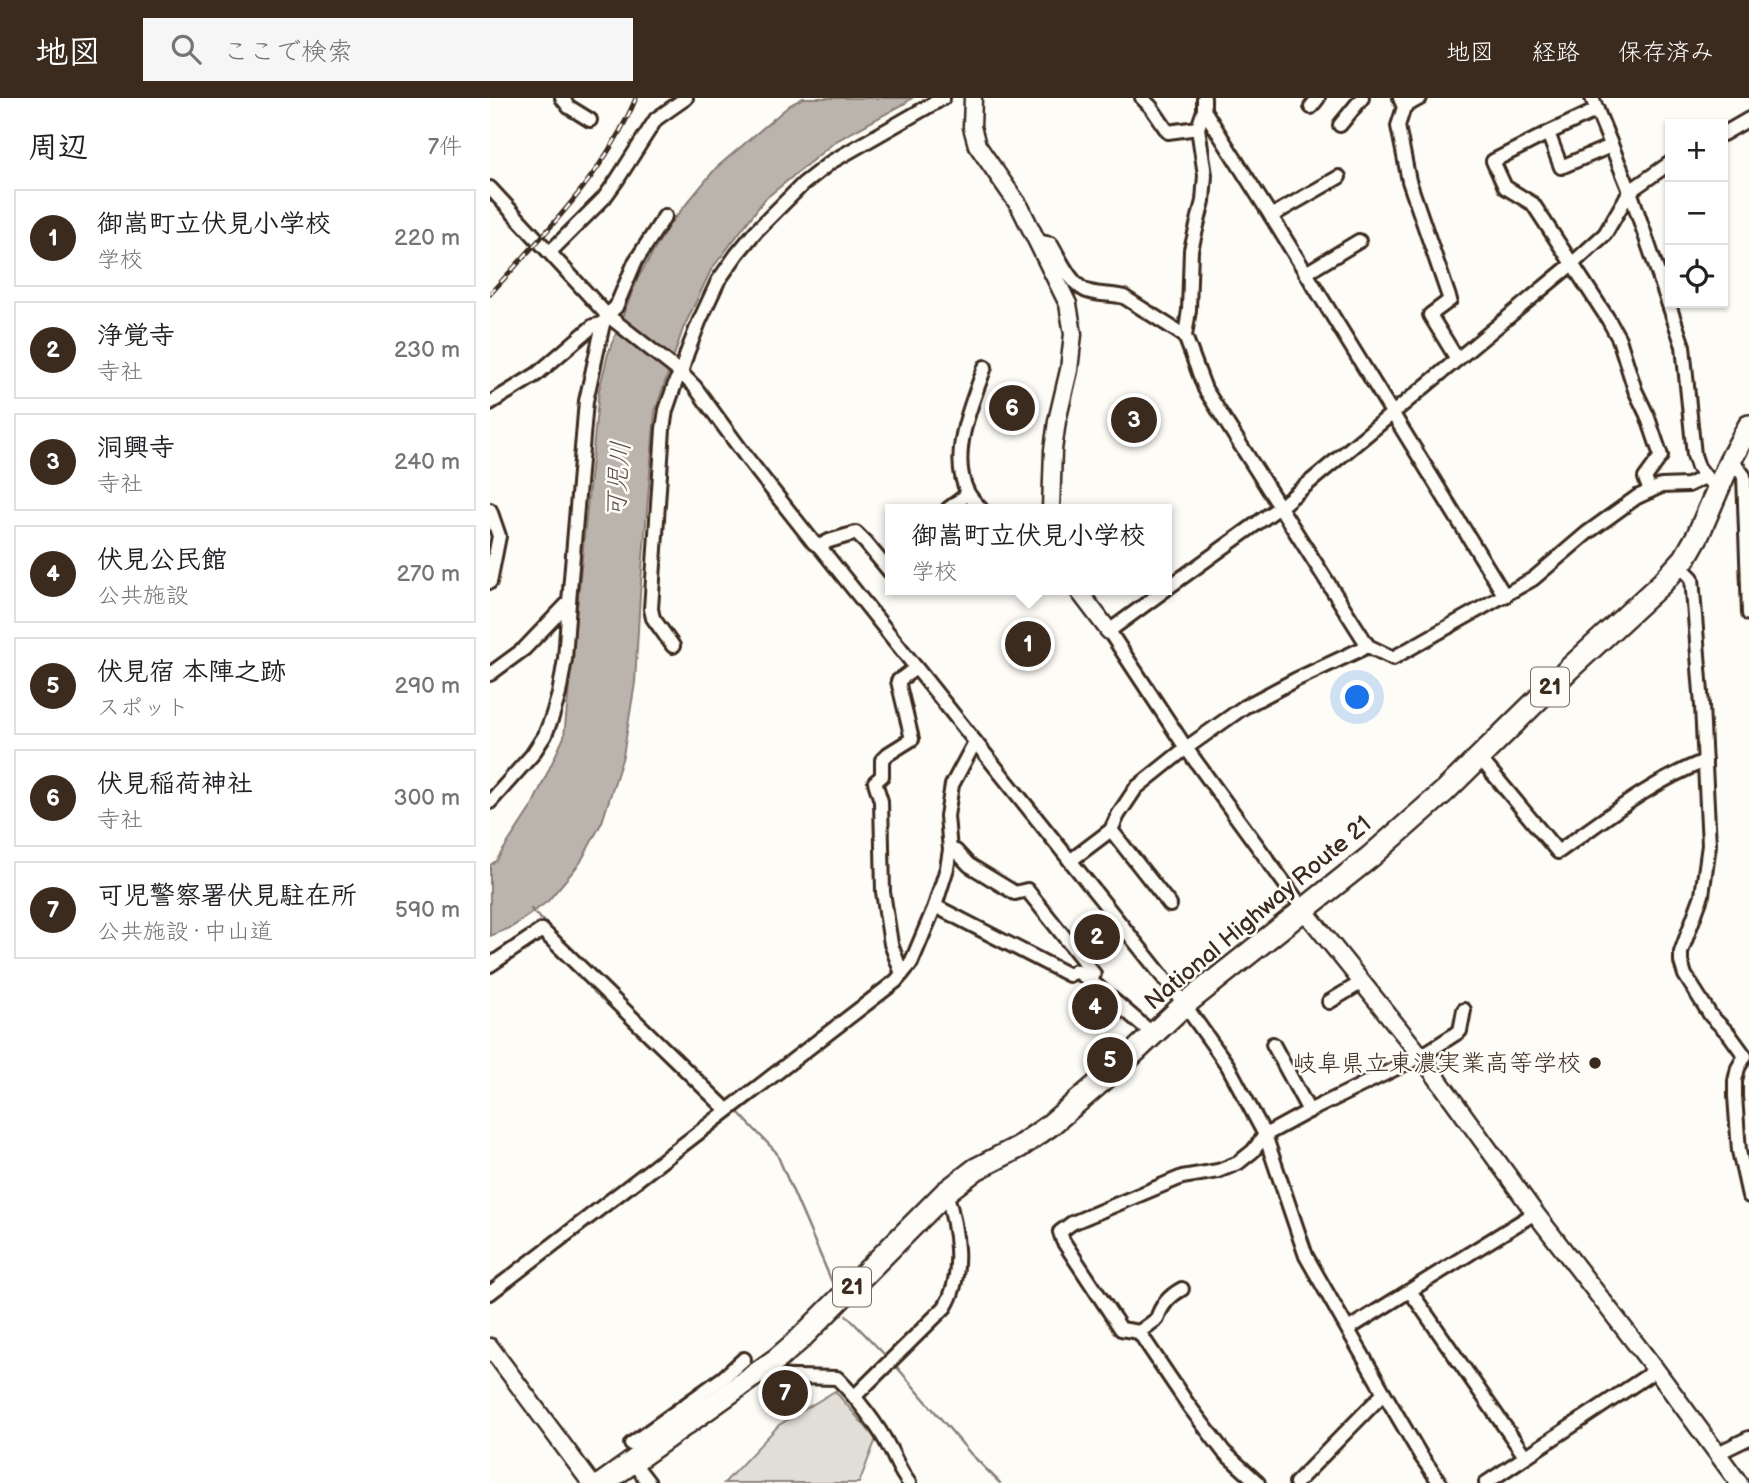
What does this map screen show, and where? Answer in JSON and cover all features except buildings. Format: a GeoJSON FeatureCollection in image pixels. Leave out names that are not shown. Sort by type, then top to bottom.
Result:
{"type":"FeatureCollection","features":[{"type":"Feature","properties":{"kind":"highway","name":"National Highway Route 21"},"geometry":{"type":"LineString","coordinates":[[603,1483],[632,1453],[749,1368],[799,1339],[946,1192],[976,1169],[1019,1147],[1049,1126],[1125,1061],[1184,1005],[1370,857],[1445,791],[1685,558],[1698,535],[1711,483],[1731,458],[1749,426]]}},
{"type":"Feature","properties":{"kind":"street"},"geometry":{"type":"LineString","coordinates":[[562,98],[569,107],[590,120]]}},
{"type":"Feature","properties":{"kind":"street"},"geometry":{"type":"LineString","coordinates":[[550,252],[604,198],[656,120],[686,98]]}},
{"type":"Feature","properties":{"kind":"street"},"geometry":{"type":"LineString","coordinates":[[673,646],[653,618],[651,609],[663,429],[676,381],[718,281],[756,232],[803,184],[831,162],[943,98]]}},
{"type":"Feature","properties":{"kind":"street"},"geometry":{"type":"LineString","coordinates":[[973,98],[971,127],[976,145],[1020,207],[1068,304],[1073,334],[1069,370],[1053,450],[1051,504]]}},
{"type":"Feature","properties":{"kind":"street"},"geometry":{"type":"LineString","coordinates":[[1142,98],[1152,107],[1168,132],[1198,128]]}},
{"type":"Feature","properties":{"kind":"street"},"geometry":{"type":"LineString","coordinates":[[1340,125],[1362,98]]}},
{"type":"Feature","properties":{"kind":"street"},"geometry":{"type":"LineString","coordinates":[[1420,98],[1402,102],[1398,126],[1409,181],[1450,300],[1430,315],[1457,359]]}},
{"type":"Feature","properties":{"kind":"street"},"geometry":{"type":"LineString","coordinates":[[1204,104],[1198,128],[1205,175],[1203,201],[1191,250],[1189,310],[1185,336],[1205,389],[1368,646],[1393,658],[1532,579],[1587,533],[1637,497],[1661,486],[1711,483]]}},
{"type":"Feature","properties":{"kind":"street"},"geometry":{"type":"LineString","coordinates":[[1204,104],[1504,596]]}},
{"type":"Feature","properties":{"kind":"street"},"geometry":{"type":"LineString","coordinates":[[1650,491],[1645,478],[1661,456],[1635,390],[1619,338],[1533,204],[1505,187],[1493,161],[1548,134],[1594,104],[1630,191],[1683,346],[1694,455],[1698,467],[1711,483]]}},
{"type":"Feature","properties":{"kind":"street"},"geometry":{"type":"LineString","coordinates":[[1728,131],[1749,119]]}},
{"type":"Feature","properties":{"kind":"street"},"geometry":{"type":"LineString","coordinates":[[1548,134],[1561,167],[1611,146]]}},
{"type":"Feature","properties":{"kind":"street"},"geometry":{"type":"LineString","coordinates":[[1172,585],[1281,506],[1572,264],[1605,234],[1630,191],[1665,166]]}},
{"type":"Feature","properties":{"kind":"street"},"geometry":{"type":"LineString","coordinates":[[1271,216],[1339,177]]}},
{"type":"Feature","properties":{"kind":"street"},"geometry":{"type":"LineString","coordinates":[[490,188],[495,203],[550,252],[605,319],[681,373],[695,387],[814,543],[1184,1005],[1228,1066],[1265,1135],[1306,1256],[1384,1393],[1440,1483]]}},
{"type":"Feature","properties":{"kind":"street"},"geometry":{"type":"LineString","coordinates":[[490,403],[537,374],[593,326],[605,319],[616,307],[635,262],[665,216]]}},
{"type":"Feature","properties":{"kind":"street"},"geometry":{"type":"LineString","coordinates":[[1036,241],[1051,244],[1078,287],[1124,297],[1185,336]]}},
{"type":"Feature","properties":{"kind":"street"},"geometry":{"type":"LineString","coordinates":[[1306,273],[1359,241]]}},
{"type":"Feature","properties":{"kind":"street"},"geometry":{"type":"LineString","coordinates":[[490,802],[532,755],[545,735],[552,717],[565,659],[586,401],[605,319]]}},
{"type":"Feature","properties":{"kind":"street"},"geometry":{"type":"LineString","coordinates":[[977,504],[968,494],[962,478],[960,455],[966,421],[985,367]]}},
{"type":"Feature","properties":{"kind":"street"},"geometry":{"type":"LineString","coordinates":[[1731,458],[1744,476],[1749,614]]}},
{"type":"Feature","properties":{"kind":"street"},"geometry":{"type":"LineString","coordinates":[[955,504],[968,494]]}},
{"type":"Feature","properties":{"kind":"street"},"geometry":{"type":"LineString","coordinates":[[490,510],[499,536],[490,582]]}},
{"type":"Feature","properties":{"kind":"street"},"geometry":{"type":"LineString","coordinates":[[819,546],[856,533],[885,566]]}},
{"type":"Feature","properties":{"kind":"street"},"geometry":{"type":"LineString","coordinates":[[1679,565],[1692,578],[1701,681],[1709,845],[1702,895],[1681,952],[1681,962],[1685,975],[1711,1016],[1747,1054],[1738,1068],[1735,1096],[1739,1151],[1749,1196]]}},
{"type":"Feature","properties":{"kind":"street"},"geometry":{"type":"LineString","coordinates":[[1081,595],[1109,631],[1186,748],[1304,911],[1421,1056],[1535,1213],[1739,1483]]}},
{"type":"Feature","properties":{"kind":"street"},"geometry":{"type":"LineString","coordinates":[[1109,631],[1158,595]]}},
{"type":"Feature","properties":{"kind":"street"},"geometry":{"type":"LineString","coordinates":[[490,674],[524,649],[569,602]]}},
{"type":"Feature","properties":{"kind":"street"},"geometry":{"type":"LineString","coordinates":[[1070,861],[1111,830],[1136,788],[1186,748],[1244,707],[1368,646]]}},
{"type":"Feature","properties":{"kind":"street"},"geometry":{"type":"LineString","coordinates":[[902,974],[891,944],[883,892],[881,802],[875,782],[882,776],[882,760],[912,740],[898,681],[916,668]]}},
{"type":"Feature","properties":{"kind":"street"},"geometry":{"type":"LineString","coordinates":[[490,1293],[902,974],[911,963],[947,868],[950,850],[947,816],[952,785],[975,742]]}},
{"type":"Feature","properties":{"kind":"street"},"geometry":{"type":"LineString","coordinates":[[1479,757],[1558,852],[1635,797],[1704,761]]}},
{"type":"Feature","properties":{"kind":"street"},"geometry":{"type":"LineString","coordinates":[[1111,830],[1170,905]]}},
{"type":"Feature","properties":{"kind":"street"},"geometry":{"type":"LineString","coordinates":[[950,850],[956,851],[969,865],[1015,892],[1027,890],[1094,974],[1091,981]]}},
{"type":"Feature","properties":{"kind":"street"},"geometry":{"type":"LineString","coordinates":[[934,906],[1069,975],[1076,971],[1153,1034]]}},
{"type":"Feature","properties":{"kind":"street"},"geometry":{"type":"LineString","coordinates":[[490,965],[542,930],[726,1110]]}},
{"type":"Feature","properties":{"kind":"street"},"geometry":{"type":"LineString","coordinates":[[1329,1002],[1362,982]]}},
{"type":"Feature","properties":{"kind":"street"},"geometry":{"type":"LineString","coordinates":[[1182,1289],[1171,1295],[1157,1319],[1139,1332],[1121,1329],[1063,1241],[1060,1232],[1072,1223],[1182,1177],[1218,1171],[1237,1163],[1253,1151],[1265,1135],[1421,1056],[1460,1031],[1464,1010]]}},
{"type":"Feature","properties":{"kind":"street"},"geometry":{"type":"LineString","coordinates":[[1273,1044],[1309,1111]]}},
{"type":"Feature","properties":{"kind":"street"},"geometry":{"type":"LineString","coordinates":[[855,1396],[945,1307],[950,1298],[955,1280],[956,1235],[946,1192]]}},
{"type":"Feature","properties":{"kind":"street"},"geometry":{"type":"LineString","coordinates":[[1348,1329],[1535,1213]]}},
{"type":"Feature","properties":{"kind":"street"},"geometry":{"type":"LineString","coordinates":[[1410,1291],[1525,1456]]}},
{"type":"Feature","properties":{"kind":"street"},"geometry":{"type":"LineString","coordinates":[[1139,1332],[1224,1452],[1258,1483]]}},
{"type":"Feature","properties":{"kind":"street"},"geometry":{"type":"LineString","coordinates":[[490,1347],[591,1483]]}},
{"type":"Feature","properties":{"kind":"street"},"geometry":{"type":"LineString","coordinates":[[749,1368],[837,1378],[855,1396],[890,1448],[900,1473],[909,1483]]}},
{"type":"Feature","properties":{"kind":"street"},"geometry":{"type":"LineString","coordinates":[[1486,1483],[1656,1370]]}},
{"type":"Feature","properties":{"kind":"street"},"geometry":{"type":"LineString","coordinates":[[1296,1483],[1384,1393]]}},
{"type":"Feature","properties":{"kind":"street"},"geometry":{"type":"LineString","coordinates":[[1718,1453],[1749,1438]]}},
{"type":"Feature","properties":{"kind":"street"},"geometry":{"type":"LineString","coordinates":[[632,1453],[649,1483]]}},
{"type":"Feature","properties":{"kind":"shaded area"},"geometry":{"type":"Polygon","coordinates":[[[835,1391],[876,1439],[859,1483],[724,1483],[779,1425],[835,1391]]]}},
{"type":"Feature","properties":{"kind":"water","name":"可児川"},"geometry":{"type":"Polygon","coordinates":[[[803,98],[912,98],[836,141],[765,199],[711,270],[683,329],[655,412],[635,683],[623,756],[602,822],[580,863],[548,901],[512,927],[490,936],[490,865],[496,861],[532,806],[564,737],[599,390],[608,354],[638,278],[669,225],[716,168],[790,105],[803,98]]]}},
{"type":"Feature","properties":{"kind":"waterway"},"geometry":{"type":"LineString","coordinates":[[531,909],[583,961]]}},
{"type":"Feature","properties":{"kind":"waterway"},"geometry":{"type":"LineString","coordinates":[[656,1032],[729,1103]]}},
{"type":"Feature","properties":{"kind":"waterway"},"geometry":{"type":"LineString","coordinates":[[736,1110],[776,1152],[832,1282]]}},
{"type":"Feature","properties":{"kind":"waterway"},"geometry":{"type":"LineString","coordinates":[[846,1315],[886,1356]]}},
{"type":"Feature","properties":{"kind":"waterway"},"geometry":{"type":"LineString","coordinates":[[896,1366],[970,1453],[1000,1483]]}},
{"type":"Feature","properties":{"kind":"railway"},"geometry":{"type":"LineString","coordinates":[[490,294],[590,178],[623,126],[636,98]]}},
{"type":"Feature","properties":{"kind":"place","name":"伏見稲荷神社"},"geometry":{"type":"Point","coordinates":[1012,408]}},
{"type":"Feature","properties":{"kind":"place","name":"洞興寺"},"geometry":{"type":"Point","coordinates":[1134,420]}},
{"type":"Feature","properties":{"kind":"place","name":"御嵩町立伏見小学校"},"geometry":{"type":"Point","coordinates":[1028,644]}},
{"type":"Feature","properties":{"kind":"place","name":"浄覚寺"},"geometry":{"type":"Point","coordinates":[1097,937]}},
{"type":"Feature","properties":{"kind":"place","name":"伏見公民館"},"geometry":{"type":"Point","coordinates":[1095,1007]}},
{"type":"Feature","properties":{"kind":"place","name":"伏見宿 本陣之跡"},"geometry":{"type":"Point","coordinates":[1110,1060]}},
{"type":"Feature","properties":{"kind":"place","name":"岐阜県立東濃実業高等学校"},"geometry":{"type":"Point","coordinates":[1595,1063]}},
{"type":"Feature","properties":{"kind":"place","name":"可児警察署伏見駐在所"},"geometry":{"type":"Point","coordinates":[785,1393]}}]}
